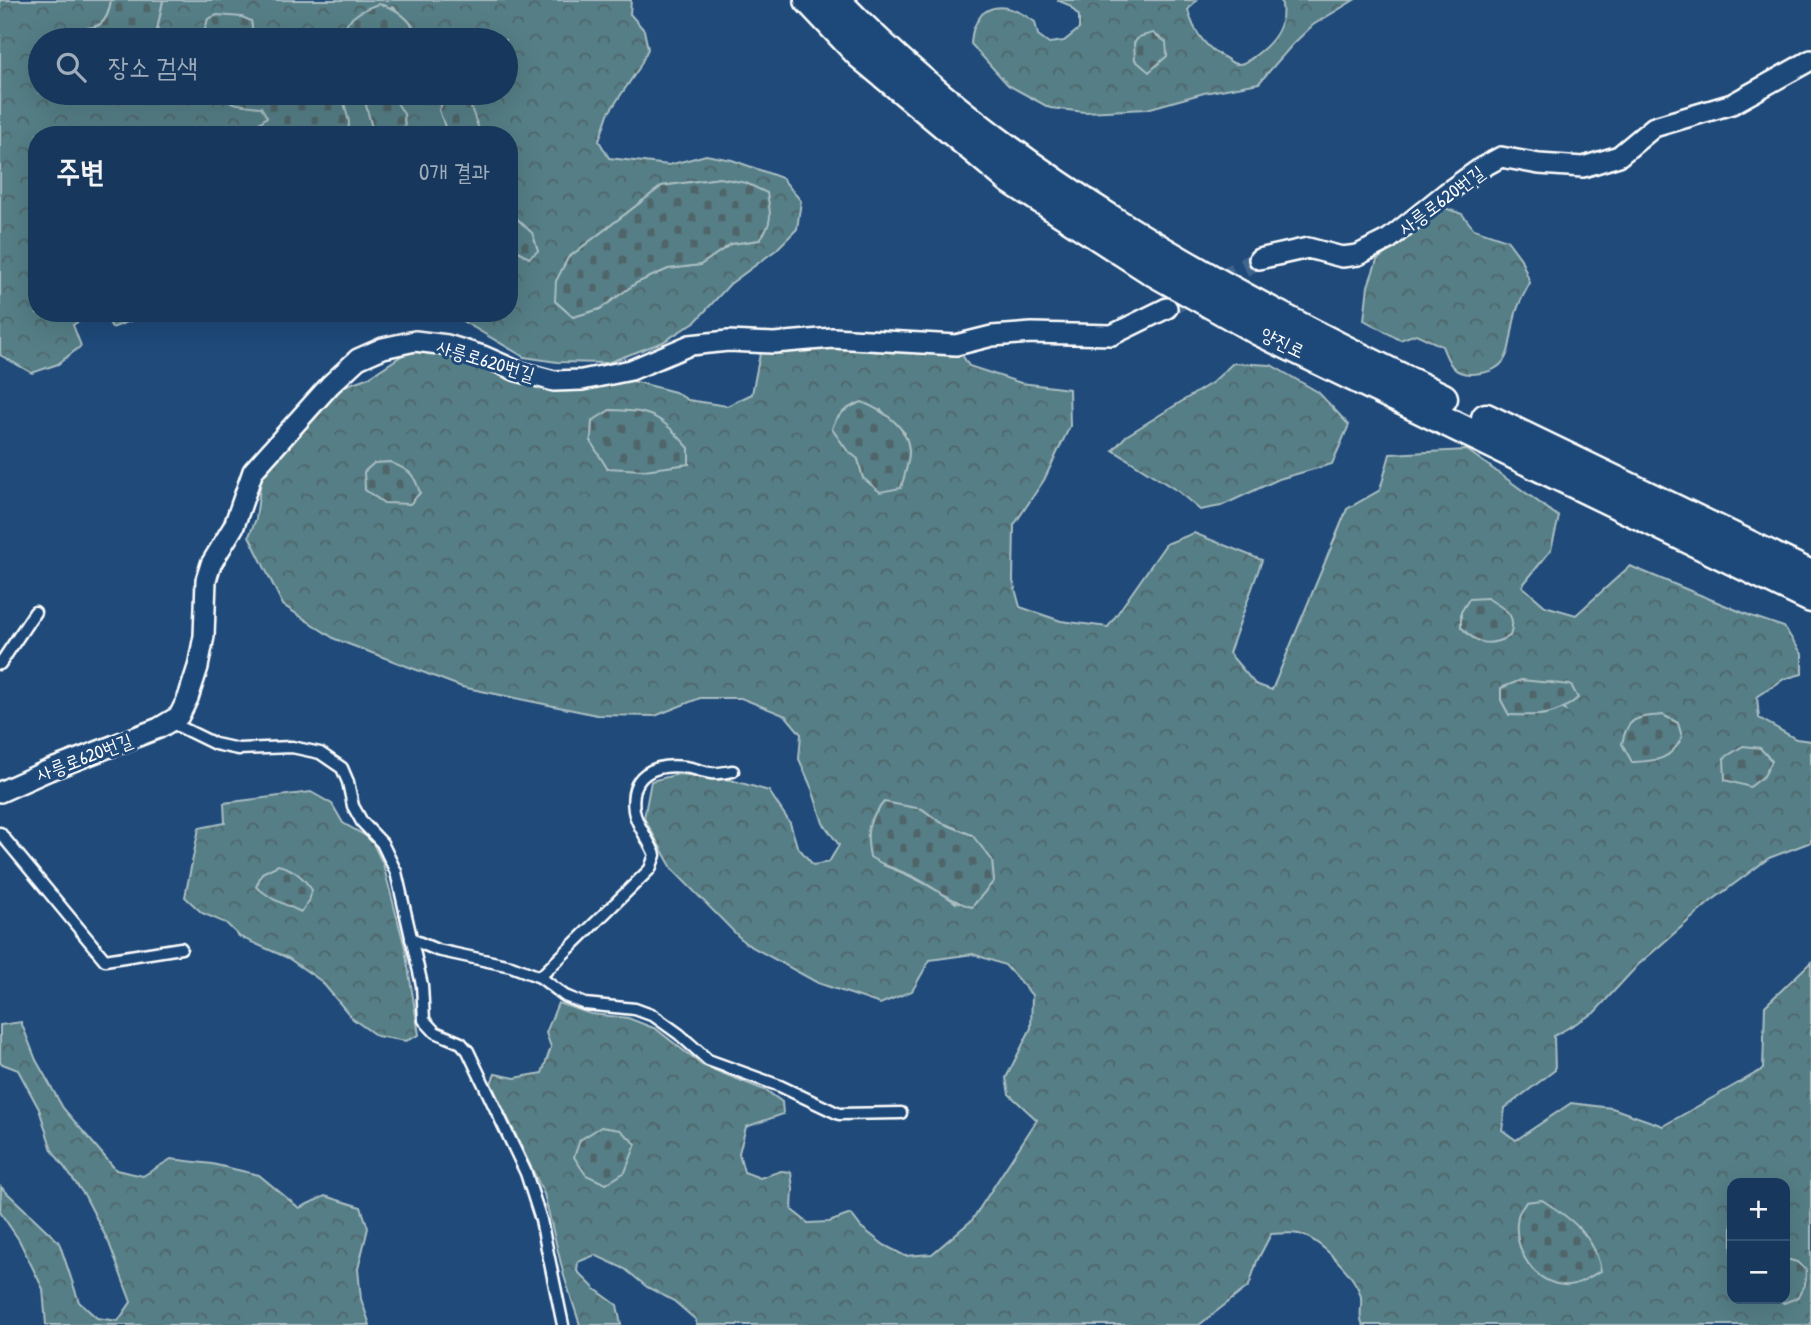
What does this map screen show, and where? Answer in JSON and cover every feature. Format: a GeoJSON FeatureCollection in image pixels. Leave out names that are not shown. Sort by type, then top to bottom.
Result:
{"type":"FeatureCollection","features":[{"type":"Feature","properties":{"kind":"main road","name":"양진로"},"geometry":{"type":"LineString","coordinates":[[809,0],[860,54],[1010,178],[1151,270],[1259,331],[1811,598]]}},
{"type":"Feature","properties":{"kind":"main road","name":"양진로"},"geometry":{"type":"LineString","coordinates":[[835,0],[919,79],[986,132],[1067,192],[1173,259],[1428,391],[1811,575]]}},
{"type":"Feature","properties":{"kind":"street","name":"사릉로620번길"},"geometry":{"type":"LineString","coordinates":[[1259,259],[1308,247],[1342,257],[1358,255],[1390,239],[1447,193],[1501,157],[1539,164],[1583,167],[1619,156],[1654,127],[1732,104],[1811,60]]}},
{"type":"Feature","properties":{"kind":"street","name":"사릉로620번길"},"geometry":{"type":"LineString","coordinates":[[0,792],[159,728],[179,716],[188,698],[204,635],[208,572],[234,526],[253,471],[330,384],[358,359],[383,348],[415,341],[447,345],[483,356],[517,371],[554,381],[582,380],[631,370],[690,345],[728,341],[774,343],[833,338],[956,345],[992,336],[1032,333],[1112,335],[1167,308]]}},
{"type":"Feature","properties":{"kind":"lane"},"geometry":{"type":"LineString","coordinates":[[0,664],[35,612]]}},
{"type":"Feature","properties":{"kind":"lane"},"geometry":{"type":"LineString","coordinates":[[169,722],[215,744],[238,749],[292,747],[320,753],[342,768],[353,806],[362,822],[382,843],[396,872],[422,985],[424,1020],[435,1032],[461,1043],[468,1051],[526,1173],[541,1220],[563,1325]]}},
{"type":"Feature","properties":{"kind":"lane"},"geometry":{"type":"LineString","coordinates":[[540,978],[650,869],[655,855],[634,813],[634,795],[639,778],[649,770],[669,766],[713,774],[733,771]]}},
{"type":"Feature","properties":{"kind":"lane"},"geometry":{"type":"LineString","coordinates":[[0,833],[105,960],[181,948]]}},
{"type":"Feature","properties":{"kind":"lane"},"geometry":{"type":"LineString","coordinates":[[411,939],[437,950],[511,966],[540,978],[565,996],[585,1004],[635,1009],[654,1017],[679,1034],[708,1060],[780,1086],[839,1114],[901,1113]]}},
{"type":"Feature","properties":{"kind":"green space"},"geometry":{"type":"Polygon","coordinates":[[[0,0],[111,0],[108,14],[95,26],[28,28],[28,105],[243,105],[261,107],[267,117],[256,126],[28,126],[28,322],[78,322],[73,325],[81,346],[58,364],[32,373],[0,355],[0,0]]]}},
{"type":"Feature","properties":{"kind":"green space"},"geometry":{"type":"Polygon","coordinates":[[[111,0],[163,0],[157,28],[86,28],[102,23],[108,14],[111,0]]]}},
{"type":"Feature","properties":{"kind":"green space"},"geometry":{"type":"Polygon","coordinates":[[[163,0],[631,0],[630,14],[644,30],[648,49],[639,68],[608,114],[599,141],[609,158],[669,165],[706,155],[732,160],[782,178],[801,201],[797,229],[776,250],[730,284],[696,321],[663,342],[607,363],[557,362],[524,357],[464,322],[518,322],[518,250],[529,258],[533,234],[518,220],[518,126],[477,126],[469,105],[518,105],[518,28],[412,28],[393,7],[360,16],[344,28],[252,28],[251,21],[208,19],[205,28],[157,28],[163,0]],[[720,178],[662,186],[568,258],[555,301],[573,317],[600,309],[636,283],[668,269],[700,265],[731,244],[759,240],[720,178]]]}},
{"type":"Feature","properties":{"kind":"green space"},"geometry":{"type":"Polygon","coordinates":[[[1057,0],[1196,0],[1188,10],[1197,33],[1213,50],[1233,63],[1240,64],[1263,50],[1274,38],[1281,24],[1281,0],[1354,0],[1313,25],[1259,83],[1204,93],[1147,109],[1085,112],[1050,108],[1008,85],[971,44],[974,28],[982,14],[1002,7],[1023,14],[1035,22],[1038,35],[1049,43],[1064,41],[1079,29],[1079,16],[1069,5],[1057,0]]]}},
{"type":"Feature","properties":{"kind":"green space"},"geometry":{"type":"Polygon","coordinates":[[[379,4],[392,9],[404,16],[414,28],[343,28],[366,9],[379,4]]]}},
{"type":"Feature","properties":{"kind":"green space"},"geometry":{"type":"Polygon","coordinates":[[[217,15],[242,17],[251,21],[252,28],[205,28],[208,19],[217,15]]]}},
{"type":"Feature","properties":{"kind":"green space"},"geometry":{"type":"Polygon","coordinates":[[[1153,33],[1166,42],[1167,56],[1149,72],[1135,60],[1134,43],[1139,37],[1153,33]]]}},
{"type":"Feature","properties":{"kind":"green space"},"geometry":{"type":"Polygon","coordinates":[[[243,105],[345,105],[349,126],[256,126],[267,117],[261,107],[243,105]]]}},
{"type":"Feature","properties":{"kind":"green space"},"geometry":{"type":"Polygon","coordinates":[[[345,105],[366,105],[372,126],[349,126],[345,105]]]}},
{"type":"Feature","properties":{"kind":"green space"},"geometry":{"type":"Polygon","coordinates":[[[366,105],[398,105],[404,114],[405,126],[372,126],[366,105]]]}},
{"type":"Feature","properties":{"kind":"green space"},"geometry":{"type":"Polygon","coordinates":[[[392,105],[441,105],[439,110],[445,126],[405,126],[404,114],[392,105]]]}},
{"type":"Feature","properties":{"kind":"green space"},"geometry":{"type":"Polygon","coordinates":[[[441,105],[470,105],[478,126],[445,126],[439,110],[441,105]]]}},
{"type":"Feature","properties":{"kind":"green space"},"geometry":{"type":"Polygon","coordinates":[[[720,178],[746,183],[767,193],[770,218],[767,229],[759,240],[731,244],[700,265],[668,269],[636,283],[600,309],[573,317],[555,301],[556,281],[568,258],[662,186],[720,178]]]}},
{"type":"Feature","properties":{"kind":"green space"},"geometry":{"type":"Polygon","coordinates":[[[1445,208],[1462,214],[1474,229],[1507,240],[1521,259],[1530,283],[1517,309],[1506,356],[1495,369],[1485,372],[1459,372],[1449,361],[1442,346],[1416,334],[1400,340],[1364,320],[1368,286],[1377,260],[1445,208]]]}},
{"type":"Feature","properties":{"kind":"green space"},"geometry":{"type":"Polygon","coordinates":[[[518,220],[533,234],[538,251],[529,258],[518,250],[518,220]]]}},
{"type":"Feature","properties":{"kind":"green space"},"geometry":{"type":"Polygon","coordinates":[[[109,322],[128,322],[112,328],[109,322]]]}},
{"type":"Feature","properties":{"kind":"green space"},"geometry":{"type":"Polygon","coordinates":[[[846,341],[957,347],[969,366],[1021,383],[1069,389],[1070,426],[1044,480],[1014,525],[1013,581],[1020,607],[1061,621],[1108,627],[1166,544],[1194,533],[1262,560],[1229,653],[1255,684],[1272,690],[1347,509],[1380,490],[1390,454],[1467,450],[1559,517],[1551,550],[1522,586],[1545,606],[1576,615],[1630,566],[1784,627],[1802,654],[1802,674],[1784,679],[1757,697],[1759,718],[1796,739],[1811,741],[1811,842],[1769,858],[1710,902],[1638,965],[1594,1013],[1554,1036],[1555,1070],[1505,1108],[1502,1130],[1516,1140],[1571,1103],[1612,1108],[1663,1126],[1763,1069],[1765,1006],[1811,962],[1811,1325],[1363,1325],[1360,1293],[1343,1267],[1326,1250],[1307,1237],[1289,1233],[1271,1234],[1257,1261],[1249,1286],[1199,1325],[696,1325],[696,1320],[674,1301],[647,1287],[625,1269],[595,1255],[578,1262],[577,1271],[617,1305],[621,1325],[580,1325],[564,1276],[544,1194],[491,1083],[495,1074],[515,1078],[542,1073],[551,1047],[546,1033],[558,1003],[591,1014],[628,1018],[656,1029],[702,1065],[767,1091],[782,1102],[783,1114],[746,1127],[739,1153],[744,1172],[760,1178],[781,1171],[791,1172],[792,1210],[808,1223],[829,1222],[851,1214],[861,1227],[884,1245],[905,1256],[932,1254],[972,1220],[1037,1120],[1009,1094],[1006,1078],[1031,1028],[1032,995],[1005,965],[973,954],[930,960],[912,991],[880,1004],[818,983],[745,943],[673,870],[644,818],[651,781],[679,774],[731,780],[769,791],[790,823],[797,846],[813,865],[829,862],[839,845],[823,823],[799,759],[801,734],[786,716],[741,698],[700,698],[655,716],[597,715],[462,687],[335,639],[283,605],[249,536],[256,519],[261,480],[328,392],[369,377],[418,345],[540,381],[629,380],[675,392],[688,400],[727,406],[752,394],[761,349],[846,341]],[[610,410],[592,422],[591,443],[610,410]],[[881,410],[858,459],[863,478],[905,433],[881,410]],[[1521,680],[1565,710],[1553,682],[1521,680]],[[922,809],[883,865],[930,886],[956,903],[972,835],[940,822],[922,809]]]}},
{"type":"Feature","properties":{"kind":"green space"},"geometry":{"type":"Polygon","coordinates":[[[1233,363],[1271,365],[1318,392],[1349,425],[1332,464],[1279,479],[1221,506],[1200,510],[1179,492],[1113,450],[1126,436],[1213,382],[1233,363]]]}},
{"type":"Feature","properties":{"kind":"green space"},"geometry":{"type":"Polygon","coordinates":[[[862,402],[893,420],[904,433],[909,454],[901,488],[880,492],[863,478],[858,459],[847,450],[832,429],[843,412],[862,402]]]}},
{"type":"Feature","properties":{"kind":"green space"},"geometry":{"type":"Polygon","coordinates":[[[610,410],[647,414],[663,422],[689,448],[689,464],[644,470],[607,468],[591,442],[592,421],[610,410]]]}},
{"type":"Feature","properties":{"kind":"green space"},"geometry":{"type":"Polygon","coordinates":[[[390,462],[406,470],[415,480],[420,493],[410,504],[384,503],[365,490],[364,472],[374,463],[390,462]]]}},
{"type":"Feature","properties":{"kind":"green space"},"geometry":{"type":"Polygon","coordinates":[[[1487,598],[1508,612],[1512,622],[1510,636],[1489,643],[1472,638],[1461,627],[1461,612],[1469,599],[1487,598]]]}},
{"type":"Feature","properties":{"kind":"green space"},"geometry":{"type":"Polygon","coordinates":[[[1521,680],[1571,685],[1578,698],[1562,709],[1546,714],[1509,715],[1501,700],[1501,688],[1521,680]]]}},
{"type":"Feature","properties":{"kind":"green space"},"geometry":{"type":"Polygon","coordinates":[[[1663,715],[1678,723],[1682,737],[1678,745],[1661,758],[1632,762],[1622,744],[1630,723],[1640,718],[1663,715]]]}},
{"type":"Feature","properties":{"kind":"green space"},"geometry":{"type":"Polygon","coordinates":[[[1743,746],[1760,748],[1772,761],[1764,776],[1750,787],[1725,780],[1724,758],[1743,746]]]}},
{"type":"Feature","properties":{"kind":"green space"},"geometry":{"type":"Polygon","coordinates":[[[311,792],[332,804],[343,823],[371,839],[383,864],[405,948],[419,1035],[406,1041],[377,1036],[353,1019],[321,981],[288,958],[240,937],[226,923],[202,913],[185,897],[199,828],[225,823],[224,803],[311,792]]]}},
{"type":"Feature","properties":{"kind":"green space"},"geometry":{"type":"Polygon","coordinates":[[[884,802],[922,809],[940,822],[972,835],[992,860],[994,881],[972,907],[870,857],[869,827],[884,802]]]}},
{"type":"Feature","properties":{"kind":"green space"},"geometry":{"type":"Polygon","coordinates":[[[278,865],[297,874],[312,890],[309,901],[301,912],[273,899],[256,887],[262,873],[278,865]]]}},
{"type":"Feature","properties":{"kind":"green space"},"geometry":{"type":"Polygon","coordinates":[[[21,1022],[36,1060],[63,1108],[116,1170],[143,1176],[171,1159],[212,1164],[259,1175],[299,1208],[325,1196],[361,1207],[368,1228],[358,1269],[361,1299],[370,1325],[46,1325],[43,1289],[19,1240],[0,1212],[1,1187],[59,1242],[79,1302],[97,1318],[118,1321],[131,1302],[109,1243],[85,1196],[52,1150],[39,1109],[18,1070],[0,1063],[0,1025],[21,1022]]]}},
{"type":"Feature","properties":{"kind":"green space"},"geometry":{"type":"Polygon","coordinates":[[[601,1127],[620,1130],[636,1144],[625,1172],[606,1184],[586,1175],[574,1157],[580,1140],[601,1127]]]}},
{"type":"Feature","properties":{"kind":"green space"},"geometry":{"type":"Polygon","coordinates":[[[1542,1200],[1580,1229],[1593,1248],[1601,1271],[1574,1284],[1557,1284],[1546,1280],[1528,1264],[1518,1241],[1518,1216],[1526,1202],[1542,1200]]]}},
{"type":"Feature","properties":{"kind":"green space"},"geometry":{"type":"Polygon","coordinates":[[[1790,1260],[1797,1262],[1806,1270],[1805,1285],[1797,1298],[1790,1301],[1790,1260]]]}},
{"type":"Feature","properties":{"kind":"tunnel"},"geometry":{"type":"LineString","coordinates":[[1167,308],[1259,259]]}}]}
